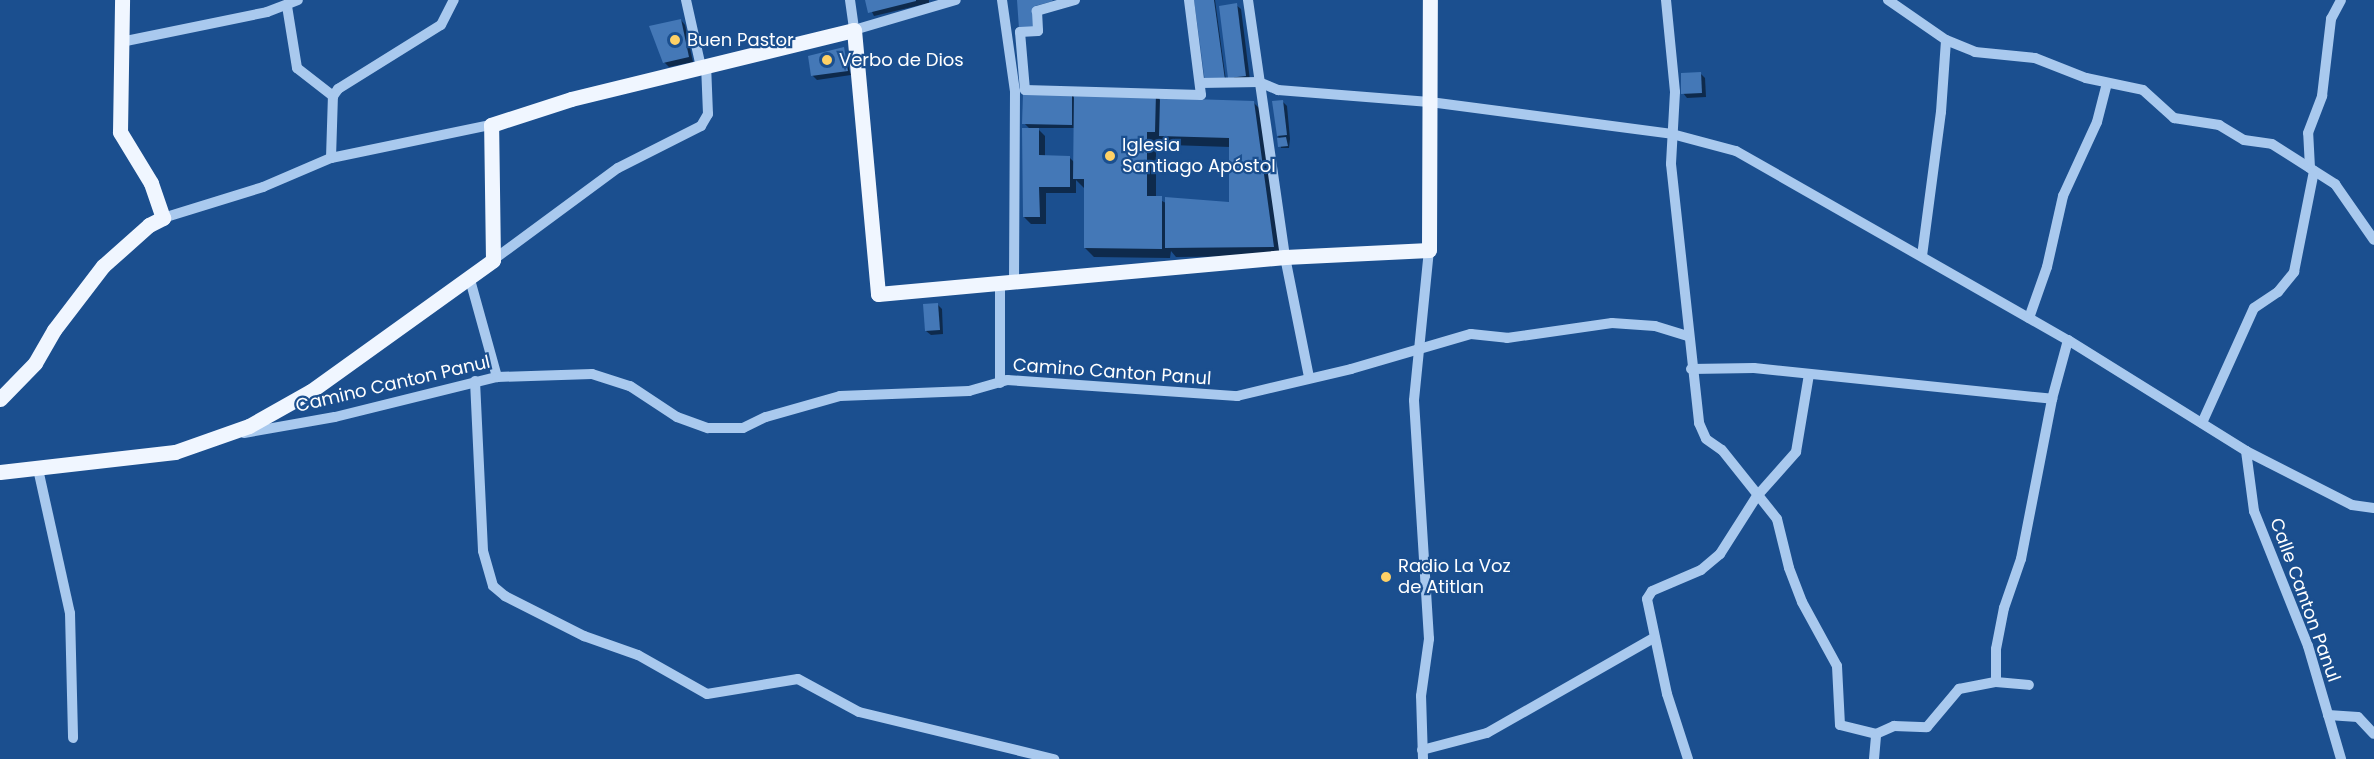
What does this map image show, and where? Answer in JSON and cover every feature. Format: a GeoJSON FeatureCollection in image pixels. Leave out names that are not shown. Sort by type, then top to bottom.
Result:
{"type":"FeatureCollection","features":[{"type":"Feature","properties":{"kind":"main road"},"geometry":{"type":"LineString","coordinates":[[0,399],[29,370],[103,266],[149,225],[164,218],[151,183],[120,132],[122,0]]}},
{"type":"Feature","properties":{"kind":"main road"},"geometry":{"type":"LineString","coordinates":[[0,472],[147,458],[225,436],[311,391],[493,260],[491,125],[571,99],[854,30],[878,294],[1285,256],[1429,250],[1430,0]]}},
{"type":"Feature","properties":{"kind":"street"},"geometry":{"type":"LineString","coordinates":[[121,42],[288,6],[298,0]]}},
{"type":"Feature","properties":{"kind":"street"},"geometry":{"type":"LineString","coordinates":[[331,158],[333,96],[338,89],[441,25],[454,0]]}},
{"type":"Feature","properties":{"kind":"street"},"geometry":{"type":"LineString","coordinates":[[493,260],[609,174],[701,126],[708,114],[703,66],[686,0]]}},
{"type":"Feature","properties":{"kind":"street"},"geometry":{"type":"LineString","coordinates":[[850,0],[854,30],[956,0]]}},
{"type":"Feature","properties":{"kind":"street"},"geometry":{"type":"LineString","coordinates":[[1000,383],[1007,283],[1015,91],[1002,0]]}},
{"type":"Feature","properties":{"kind":"street"},"geometry":{"type":"LineString","coordinates":[[1075,0],[1037,11],[1038,31],[1020,32],[1025,90],[1201,95],[1189,0]]}},
{"type":"Feature","properties":{"kind":"street"},"geometry":{"type":"LineString","coordinates":[[1248,0],[1285,256],[1309,377]]}},
{"type":"Feature","properties":{"kind":"street"},"geometry":{"type":"LineString","coordinates":[[1666,0],[1675,92],[1671,164],[1691,369],[1699,423],[1706,439],[1722,450],[1777,519],[1798,591],[1837,666],[1840,724],[1876,734],[1894,726],[1927,727],[1959,689],[1996,682],[2029,685]]}},
{"type":"Feature","properties":{"kind":"street"},"geometry":{"type":"LineString","coordinates":[[1888,0],[1946,40],[1975,52],[2036,58],[2108,83],[2143,90],[2174,118],[2219,125],[2244,140],[2272,144],[2335,184],[2374,240]]}},
{"type":"Feature","properties":{"kind":"street"},"geometry":{"type":"LineString","coordinates":[[2202,423],[2254,308],[2278,292],[2294,272],[2312,169],[2308,133],[2322,96],[2331,19],[2341,0]]}},
{"type":"Feature","properties":{"kind":"street"},"geometry":{"type":"LineString","coordinates":[[288,6],[297,68],[333,96]]}},
{"type":"Feature","properties":{"kind":"street"},"geometry":{"type":"LineString","coordinates":[[1922,256],[1941,112],[1946,40]]}},
{"type":"Feature","properties":{"kind":"street"},"geometry":{"type":"LineString","coordinates":[[1200,83],[1259,82],[1278,90],[1430,102],[1672,134],[1736,152],[2068,340],[2246,451],[2352,505],[2374,508]]}},
{"type":"Feature","properties":{"kind":"street"},"geometry":{"type":"LineString","coordinates":[[2030,318],[2047,267],[2063,196],[2097,122],[2108,83]]}},
{"type":"Feature","properties":{"kind":"street"},"geometry":{"type":"LineString","coordinates":[[164,218],[262,187],[331,158],[491,125]]}},
{"type":"Feature","properties":{"kind":"street"},"geometry":{"type":"LineString","coordinates":[[1429,250],[1416,347],[1414,400],[1429,639],[1421,696],[1422,754],[1487,733],[1655,637]]}},
{"type":"Feature","properties":{"kind":"street"},"geometry":{"type":"LineString","coordinates":[[469,276],[496,377]]}},
{"type":"Feature","properties":{"kind":"street","name":"Camino Canton Panul"},"geometry":{"type":"LineString","coordinates":[[225,436],[335,417],[496,377],[592,374],[630,386],[677,417],[708,429],[743,428],[766,417],[840,396],[969,391],[1000,383],[1237,396],[1309,377],[1351,369],[1416,347],[1471,334],[1507,338],[1612,323],[1655,326],[1688,336]]}},
{"type":"Feature","properties":{"kind":"street"},"geometry":{"type":"LineString","coordinates":[[1996,682],[1996,649],[2037,486],[2052,399],[2068,340]]}},
{"type":"Feature","properties":{"kind":"street"},"geometry":{"type":"LineString","coordinates":[[1691,369],[1754,368],[2052,399]]}},
{"type":"Feature","properties":{"kind":"street"},"geometry":{"type":"LineString","coordinates":[[1688,759],[1647,599],[1652,591],[1701,570],[1720,554],[1757,496],[1796,452],[1809,374]]}},
{"type":"Feature","properties":{"kind":"street"},"geometry":{"type":"LineString","coordinates":[[476,381],[483,551],[493,586],[505,596],[584,636],[638,655],[707,694],[798,679],[859,712],[1054,759]]}},
{"type":"Feature","properties":{"kind":"street","name":"Calle Canton Panul"},"geometry":{"type":"LineString","coordinates":[[2246,451],[2254,512],[2308,646],[2341,759]]}},
{"type":"Feature","properties":{"kind":"street"},"geometry":{"type":"LineString","coordinates":[[38,469],[70,613],[73,738]]}},
{"type":"Feature","properties":{"kind":"street"},"geometry":{"type":"LineString","coordinates":[[2328,716],[2358,717],[2374,734]]}},
{"type":"Feature","properties":{"kind":"street"},"geometry":{"type":"LineString","coordinates":[[1874,759],[1876,734]]}},
{"type":"Feature","properties":{"kind":"building"},"geometry":{"type":"Polygon","coordinates":[[[865,0],[916,0],[916,1],[868,13],[865,0]]]}},
{"type":"Feature","properties":{"kind":"building"},"geometry":{"type":"Polygon","coordinates":[[[1017,0],[1053,1],[1035,6],[1035,28],[1019,29],[1017,0]]]}},
{"type":"Feature","properties":{"kind":"building"},"geometry":{"type":"Polygon","coordinates":[[[1194,0],[1214,0],[1225,80],[1205,82],[1194,0]]]}},
{"type":"Feature","properties":{"kind":"building"},"geometry":{"type":"Polygon","coordinates":[[[1237,3],[1246,76],[1228,78],[1219,6],[1237,3]]]}},
{"type":"Feature","properties":{"kind":"building"},"geometry":{"type":"Polygon","coordinates":[[[681,19],[689,57],[663,63],[649,26],[681,19]]]}},
{"type":"Feature","properties":{"kind":"building"},"geometry":{"type":"Polygon","coordinates":[[[844,47],[848,71],[811,76],[808,56],[844,47]]]}},
{"type":"Feature","properties":{"kind":"building"},"geometry":{"type":"Polygon","coordinates":[[[1701,72],[1702,93],[1681,94],[1681,73],[1701,72]]]}},
{"type":"Feature","properties":{"kind":"building","name":"Iglesia Santiago Apóstol"},"geometry":{"type":"Polygon","coordinates":[[[1074,92],[1156,93],[1155,132],[1147,132],[1147,196],[1162,196],[1162,249],[1084,248],[1084,179],[1073,179],[1074,92]]]}},
{"type":"Feature","properties":{"kind":"building"},"geometry":{"type":"Polygon","coordinates":[[[1023,94],[1072,94],[1072,125],[1022,124],[1023,94]]]}},
{"type":"Feature","properties":{"kind":"building"},"geometry":{"type":"Polygon","coordinates":[[[1160,98],[1254,101],[1274,247],[1165,248],[1165,197],[1229,202],[1229,138],[1159,136],[1160,98]]]}},
{"type":"Feature","properties":{"kind":"building"},"geometry":{"type":"Polygon","coordinates":[[[1283,100],[1287,135],[1277,136],[1272,101],[1283,100]]]}},
{"type":"Feature","properties":{"kind":"building"},"geometry":{"type":"Polygon","coordinates":[[[1022,128],[1039,128],[1039,155],[1070,156],[1070,187],[1039,187],[1040,217],[1023,217],[1022,128]]]}},
{"type":"Feature","properties":{"kind":"building"},"geometry":{"type":"Polygon","coordinates":[[[1286,137],[1288,146],[1278,147],[1277,138],[1286,137]]]}},
{"type":"Feature","properties":{"kind":"building"},"geometry":{"type":"Polygon","coordinates":[[[938,303],[940,330],[925,331],[923,304],[938,303]]]}},
{"type":"Feature","properties":{"kind":"place","name":"Buen Pastor"},"geometry":{"type":"Point","coordinates":[675,40]}},
{"type":"Feature","properties":{"kind":"place","name":"Verbo de Dios"},"geometry":{"type":"Point","coordinates":[827,60]}},
{"type":"Feature","properties":{"kind":"place","name":"Iglesia Santiago Apóstol"},"geometry":{"type":"Point","coordinates":[1110,156]}},
{"type":"Feature","properties":{"kind":"place","name":"Radio La Voz de Atitlan"},"geometry":{"type":"Point","coordinates":[1386,577]}}]}
